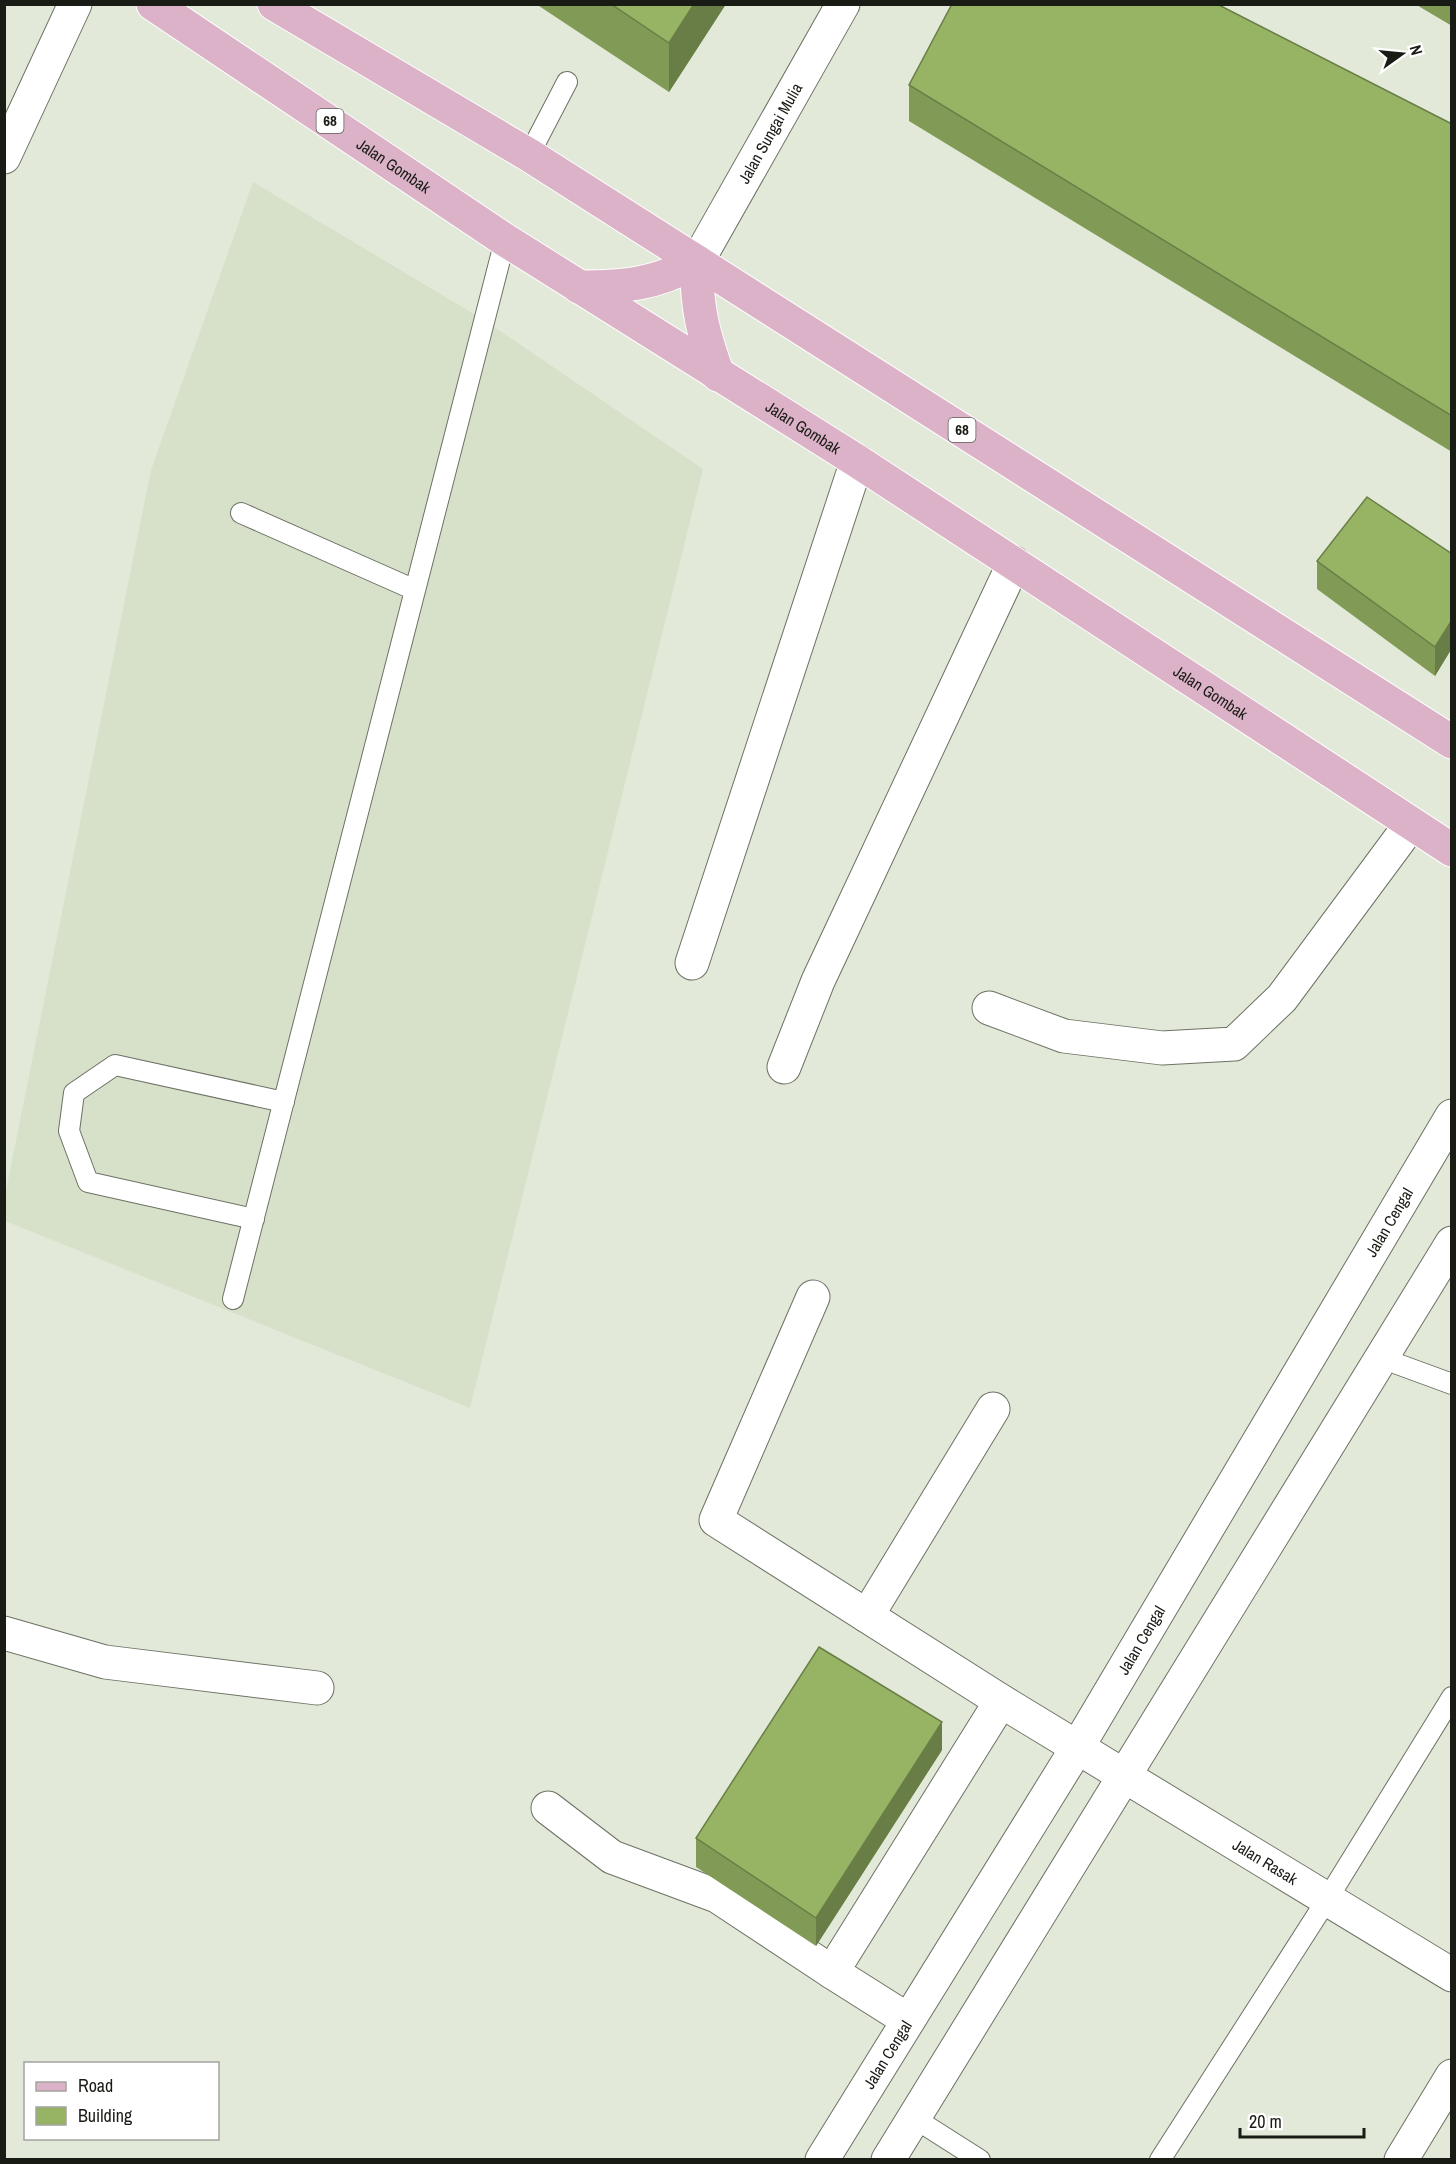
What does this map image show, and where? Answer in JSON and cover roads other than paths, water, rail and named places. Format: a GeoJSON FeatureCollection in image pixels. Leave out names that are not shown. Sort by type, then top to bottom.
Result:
{"type":"FeatureCollection","features":[{"type":"Feature","properties":{"kind":"main road","name":"Jalan Gombak"},"geometry":{"type":"LineString","coordinates":[[153,4],[505,240],[1014,563],[1452,850]]}},
{"type":"Feature","properties":{"kind":"main road","name":"68"},"geometry":{"type":"LineString","coordinates":[[274,4],[529,154],[1452,742]]}},
{"type":"Feature","properties":{"kind":"main road"},"geometry":{"type":"LineString","coordinates":[[579,287],[625,286],[666,278],[697,262],[696,299],[704,335],[718,375]]}},
{"type":"Feature","properties":{"kind":"street"},"geometry":{"type":"LineString","coordinates":[[4,157],[75,4]]}},
{"type":"Feature","properties":{"kind":"street","name":"Jalan Sungai Mulia"},"geometry":{"type":"LineString","coordinates":[[697,262],[843,4]]}},
{"type":"Feature","properties":{"kind":"street"},"geometry":{"type":"LineString","coordinates":[[692,963],[857,462]]}},
{"type":"Feature","properties":{"kind":"street"},"geometry":{"type":"LineString","coordinates":[[784,1067],[818,981],[1014,563]]}},
{"type":"Feature","properties":{"kind":"street"},"geometry":{"type":"LineString","coordinates":[[989,1008],[1064,1036],[1162,1048],[1234,1044],[1282,998],[1411,824]]}},
{"type":"Feature","properties":{"kind":"street","name":"Jalan Cengal"},"geometry":{"type":"LineString","coordinates":[[822,2160],[1077,1748],[1452,1116]]}},
{"type":"Feature","properties":{"kind":"street"},"geometry":{"type":"LineString","coordinates":[[888,2160],[1452,1243]]}},
{"type":"Feature","properties":{"kind":"street","name":"Jalan Rasak"},"geometry":{"type":"LineString","coordinates":[[813,1298],[716,1520],[1000,1701],[1126,1775],[1452,1975]]}},
{"type":"Feature","properties":{"kind":"street"},"geometry":{"type":"LineString","coordinates":[[867,1616],[993,1409]]}},
{"type":"Feature","properties":{"kind":"street"},"geometry":{"type":"LineString","coordinates":[[4,1633],[105,1662],[317,1688]]}},
{"type":"Feature","properties":{"kind":"street"},"geometry":{"type":"LineString","coordinates":[[832,1972],[1000,1701]]}},
{"type":"Feature","properties":{"kind":"street"},"geometry":{"type":"LineString","coordinates":[[548,1808],[612,1857],[717,1896],[908,2020]]}},
{"type":"Feature","properties":{"kind":"street"},"geometry":{"type":"LineString","coordinates":[[1401,2160],[1452,2076]]}},
{"type":"Feature","properties":{"kind":"lane"},"geometry":{"type":"LineString","coordinates":[[529,154],[567,82]]}},
{"type":"Feature","properties":{"kind":"lane"},"geometry":{"type":"LineString","coordinates":[[233,1299],[505,240]]}},
{"type":"Feature","properties":{"kind":"lane"},"geometry":{"type":"LineString","coordinates":[[241,513],[415,590]]}},
{"type":"Feature","properties":{"kind":"lane"},"geometry":{"type":"LineString","coordinates":[[254,1219],[88,1182],[69,1131],[74,1093],[114,1065],[284,1102]]}},
{"type":"Feature","properties":{"kind":"lane"},"geometry":{"type":"LineString","coordinates":[[1381,1358],[1452,1384]]}},
{"type":"Feature","properties":{"kind":"lane"},"geometry":{"type":"LineString","coordinates":[[1160,2160],[1328,1898],[1452,1697]]}},
{"type":"Feature","properties":{"kind":"lane"},"geometry":{"type":"LineString","coordinates":[[914,2118],[980,2160]]}}]}
